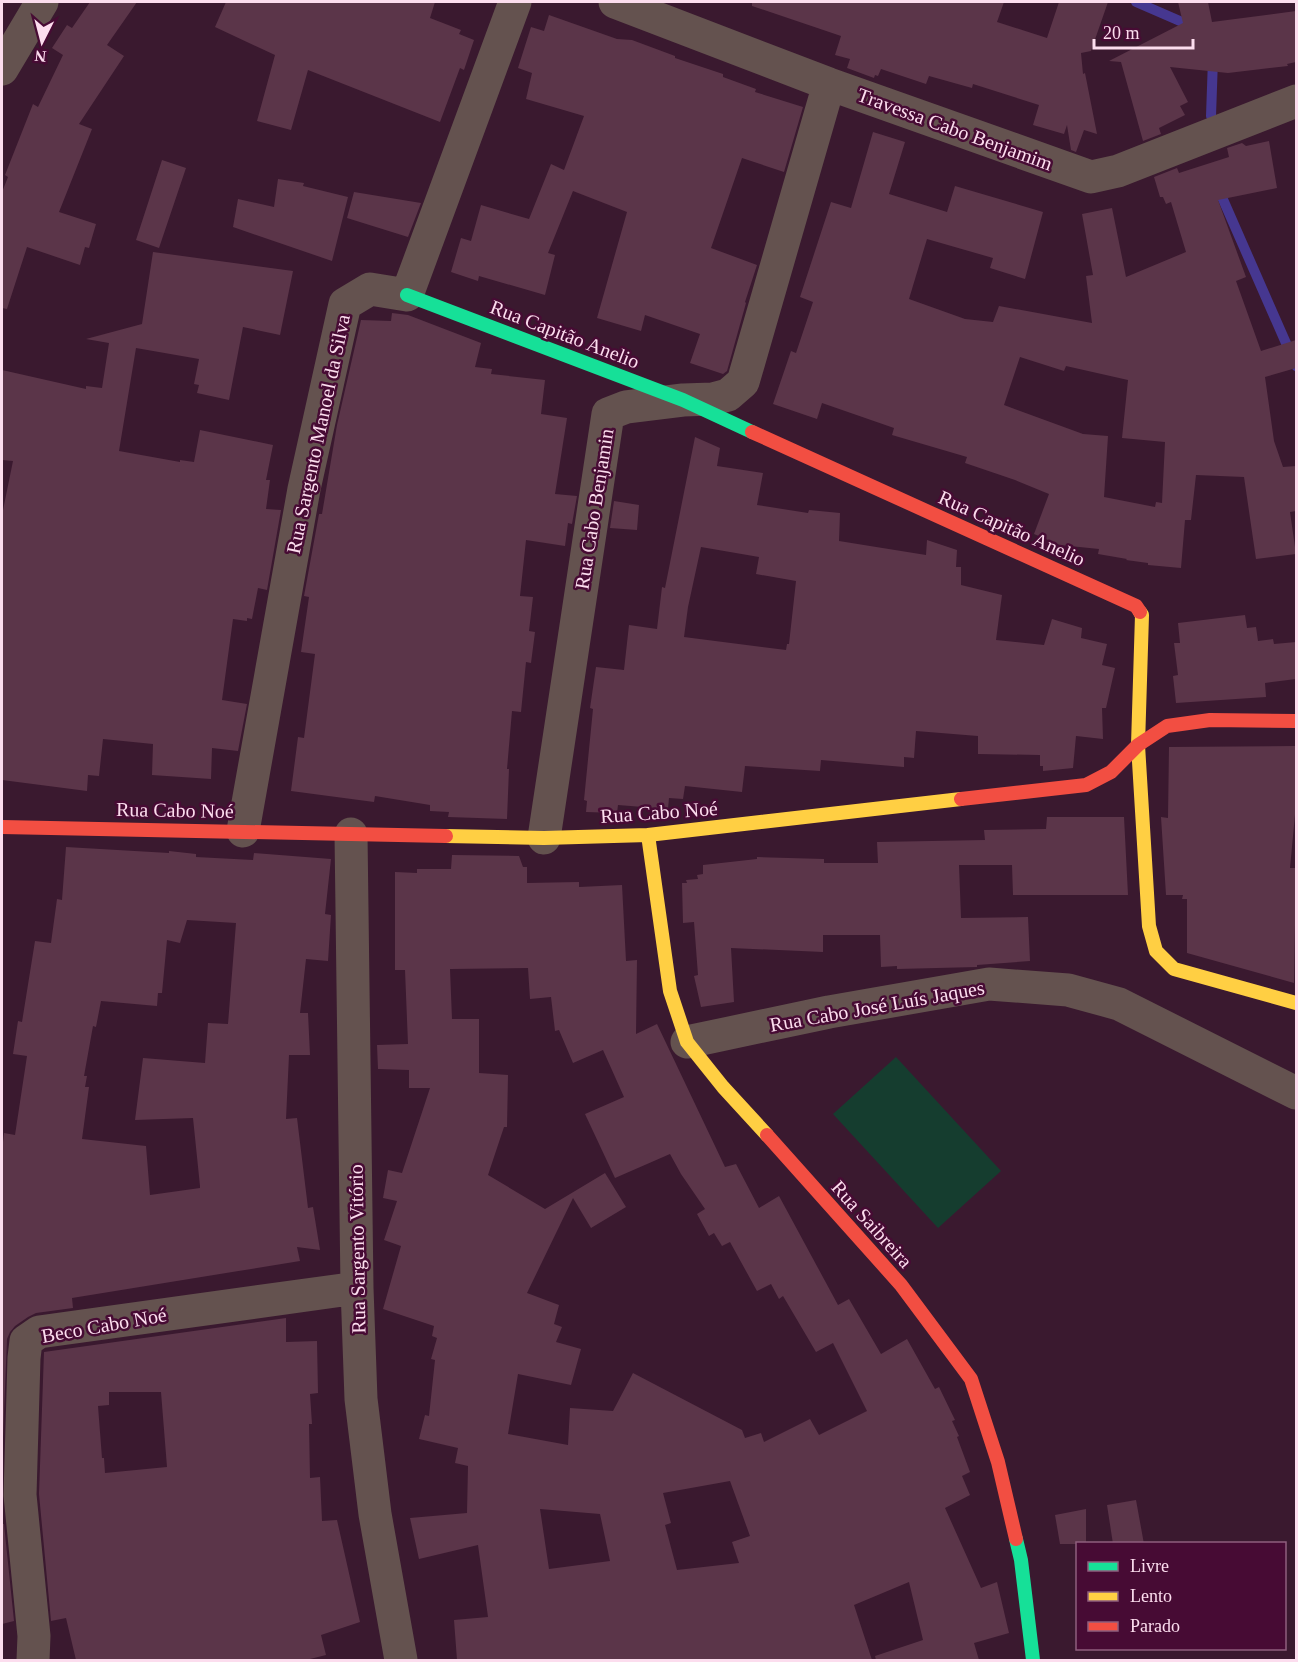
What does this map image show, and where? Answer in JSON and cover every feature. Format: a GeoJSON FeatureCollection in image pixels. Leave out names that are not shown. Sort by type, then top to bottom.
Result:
{"type":"FeatureCollection","features":[{"type":"Feature","properties":{"kind":"street"},"geometry":{"type":"LineString","coordinates":[[2,69],[42,2]]}},
{"type":"Feature","properties":{"kind":"street"},"geometry":{"type":"LineString","coordinates":[[407,295],[515,2]]}},
{"type":"Feature","properties":{"kind":"street","name":"Travessa Cabo Benjamim"},"geometry":{"type":"LineString","coordinates":[[615,2],[828,84],[1092,177],[1118,171],[1296,101]]}},
{"type":"Feature","properties":{"kind":"street","name":"Rua Cabo Benjamin"},"geometry":{"type":"LineString","coordinates":[[544,838],[608,414],[626,407],[713,399],[728,395],[743,382],[828,84]]}},
{"type":"Feature","properties":{"kind":"street","name":"Rua Sargento Manoel da Silva"},"geometry":{"type":"LineString","coordinates":[[243,831],[304,489],[345,304],[370,289],[407,295]]}},
{"type":"Feature","properties":{"kind":"street","name":"Rua Capitão Anelio"},"geometry":{"type":"LineString","coordinates":[[407,295],[683,400],[1136,606],[1142,615],[1138,745],[1149,926],[1156,951],[1174,969],[1296,1004]]}},
{"type":"Feature","properties":{"kind":"street","name":"Rua Cabo Noé"},"geometry":{"type":"LineString","coordinates":[[2,827],[544,838],[648,835],[1086,785],[1111,772],[1138,745],[1167,726],[1210,720],[1296,721]]}},
{"type":"Feature","properties":{"kind":"street","name":"Rua Sargento Vitório"},"geometry":{"type":"LineString","coordinates":[[351,834],[357,1288],[361,1399],[375,1514],[401,1660]]}},
{"type":"Feature","properties":{"kind":"street","name":"Rua Saibreira"},"geometry":{"type":"LineString","coordinates":[[648,835],[670,990],[687,1042],[723,1087],[901,1285],[971,1379],[998,1462],[1021,1560],[1033,1660]]}},
{"type":"Feature","properties":{"kind":"street","name":"Rua Cabo José Luís Jaques"},"geometry":{"type":"LineString","coordinates":[[687,1042],[829,1012],[989,984],[1068,990],[1119,1004],[1296,1093]]}},
{"type":"Feature","properties":{"kind":"street","name":"Beco Cabo Noé"},"geometry":{"type":"LineString","coordinates":[[33,1660],[34,1636],[20,1495],[26,1341],[39,1332],[357,1288]]}},
{"type":"Feature","properties":{"kind":"green space"},"geometry":{"type":"Polygon","coordinates":[[[896,1057],[1001,1171],[938,1228],[833,1114],[896,1057]]]}},
{"type":"Feature","properties":{"kind":"building"},"geometry":{"type":"Polygon","coordinates":[[[90,2],[137,2],[107,45],[124,56],[79,124],[92,129],[59,212],[96,224],[89,248],[85,247],[80,265],[27,247],[7,309],[2,308],[2,192],[8,177],[5,175],[33,104],[38,107],[63,55],[52,48],[67,25],[72,28],[90,2]]]}},
{"type":"Feature","properties":{"kind":"building"},"geometry":{"type":"Polygon","coordinates":[[[226,2],[435,2],[430,18],[461,30],[459,34],[474,40],[464,70],[460,68],[440,122],[308,70],[291,130],[257,121],[275,55],[215,27],[226,2]]]}},
{"type":"Feature","properties":{"kind":"building"},"geometry":{"type":"Polygon","coordinates":[[[752,2],[1004,2],[997,22],[1047,38],[1059,2],[1108,2],[1091,51],[1081,53],[1083,74],[1085,73],[1097,134],[1084,130],[1076,152],[1071,150],[1067,125],[1064,134],[1033,125],[1039,105],[973,84],[972,88],[929,76],[926,84],[881,69],[878,76],[875,75],[874,78],[847,68],[850,59],[835,55],[841,36],[752,6],[752,2]]]}},
{"type":"Feature","properties":{"kind":"building"},"geometry":{"type":"Polygon","coordinates":[[[1178,2],[1208,2],[1212,22],[1296,11],[1296,62],[1287,64],[1288,66],[1228,73],[1170,67],[1188,102],[1180,106],[1185,115],[1159,128],[1161,134],[1143,141],[1121,62],[1109,61],[1183,23],[1178,2]]]}},
{"type":"Feature","properties":{"kind":"building"},"geometry":{"type":"Polygon","coordinates":[[[549,15],[617,39],[632,40],[675,56],[675,58],[723,74],[723,77],[756,89],[755,92],[803,107],[784,172],[742,158],[711,248],[757,265],[727,371],[723,374],[690,363],[700,334],[645,315],[641,331],[597,318],[627,212],[573,191],[548,253],[555,255],[545,295],[479,276],[478,281],[451,272],[461,238],[471,241],[481,205],[529,219],[551,164],[564,170],[584,116],[526,99],[532,73],[518,68],[531,27],[544,31],[549,15]]]}},
{"type":"Feature","properties":{"kind":"building"},"geometry":{"type":"Polygon","coordinates":[[[873,132],[905,142],[889,194],[947,212],[955,186],[1043,212],[1025,279],[990,268],[993,258],[927,239],[909,299],[965,319],[993,322],[999,306],[1092,323],[1086,276],[1093,275],[1082,214],[1112,208],[1126,277],[1186,252],[1171,202],[1166,204],[1163,197],[1160,197],[1154,177],[1177,168],[1179,173],[1229,157],[1227,148],[1242,143],[1246,146],[1269,141],[1277,188],[1218,200],[1246,277],[1236,281],[1261,351],[1296,340],[1296,368],[1265,377],[1274,441],[1283,467],[1296,466],[1296,511],[1290,512],[1296,554],[1256,559],[1244,477],[1196,475],[1191,520],[1185,520],[1181,568],[1148,565],[1148,563],[1098,554],[1099,549],[1060,545],[1034,534],[1049,494],[965,463],[967,457],[892,435],[894,428],[822,403],[817,419],[773,404],[791,351],[796,353],[813,302],[800,297],[831,202],[851,208],[873,132]],[[1020,357],[1004,405],[1083,434],[1108,436],[1104,497],[1155,507],[1156,502],[1162,503],[1165,442],[1122,438],[1128,380],[1066,366],[1064,371],[1020,357]]]}},
{"type":"Feature","properties":{"kind":"building"},"geometry":{"type":"Polygon","coordinates":[[[162,160],[186,168],[159,248],[136,240],[162,160]]]}},
{"type":"Feature","properties":{"kind":"building"},"geometry":{"type":"Polygon","coordinates":[[[278,179],[304,183],[303,186],[348,197],[332,261],[233,227],[238,199],[274,207],[278,179]]]}},
{"type":"Feature","properties":{"kind":"building"},"geometry":{"type":"Polygon","coordinates":[[[354,192],[421,203],[408,237],[347,218],[354,192]]]}},
{"type":"Feature","properties":{"kind":"building"},"geometry":{"type":"Polygon","coordinates":[[[153,252],[293,271],[280,335],[243,327],[229,400],[197,393],[199,385],[194,384],[199,359],[136,348],[119,451],[180,462],[180,460],[194,462],[200,430],[273,445],[266,480],[270,480],[266,509],[281,510],[267,590],[258,588],[252,619],[247,618],[247,621],[233,619],[222,700],[247,704],[238,751],[212,748],[211,779],[152,775],[153,744],[103,739],[99,776],[88,775],[87,791],[2,780],[2,515],[13,461],[2,460],[2,370],[86,389],[86,386],[102,388],[109,343],[86,339],[142,324],[153,252]]]}},
{"type":"Feature","properties":{"kind":"building"},"geometry":{"type":"Polygon","coordinates":[[[392,313],[408,315],[481,343],[475,367],[492,369],[491,374],[545,380],[541,414],[567,418],[555,494],[577,496],[572,524],[568,523],[565,546],[526,540],[520,596],[533,597],[529,631],[535,632],[531,663],[526,662],[521,712],[512,711],[507,769],[509,769],[507,819],[448,817],[449,812],[430,811],[430,805],[375,796],[374,802],[291,791],[298,737],[304,738],[315,654],[301,652],[309,597],[304,596],[319,514],[322,514],[337,425],[361,320],[391,321],[392,313]]]}},
{"type":"Feature","properties":{"kind":"building"},"geometry":{"type":"Polygon","coordinates":[[[695,437],[720,448],[717,466],[763,473],[757,505],[808,513],[809,510],[840,513],[839,541],[926,555],[927,540],[957,550],[956,567],[961,567],[961,585],[1002,595],[996,640],[1044,645],[1052,619],[1082,628],[1081,638],[1107,644],[1102,665],[1115,668],[1106,708],[1102,708],[1103,739],[1076,736],[1073,768],[1043,771],[1043,766],[1040,766],[1040,755],[978,754],[978,736],[916,731],[914,758],[904,757],[904,767],[821,760],[820,771],[745,766],[742,792],[685,786],[683,799],[669,798],[668,809],[618,805],[617,813],[586,812],[587,801],[584,800],[593,709],[590,708],[596,667],[624,670],[629,625],[657,629],[662,587],[665,588],[695,437]],[[701,547],[684,637],[786,650],[789,644],[796,581],[756,574],[759,557],[701,547]]]}},
{"type":"Feature","properties":{"kind":"building"},"geometry":{"type":"Polygon","coordinates":[[[614,501],[639,505],[637,530],[610,528],[614,501]]]}},
{"type":"Feature","properties":{"kind":"building"},"geometry":{"type":"Polygon","coordinates":[[[1245,615],[1247,628],[1256,627],[1258,641],[1273,639],[1274,644],[1296,642],[1296,679],[1265,683],[1266,697],[1176,703],[1173,676],[1178,675],[1174,643],[1180,643],[1178,623],[1245,615]]]}},
{"type":"Feature","properties":{"kind":"building"},"geometry":{"type":"Polygon","coordinates":[[[1296,746],[1296,804],[1290,868],[1296,868],[1294,983],[1187,953],[1187,899],[1182,899],[1183,895],[1166,895],[1161,817],[1168,818],[1169,747],[1296,746]]]}},
{"type":"Feature","properties":{"kind":"building"},"geometry":{"type":"Polygon","coordinates":[[[1047,817],[1124,817],[1128,895],[1013,895],[1012,865],[959,865],[961,918],[1028,917],[1030,961],[977,965],[977,967],[897,969],[897,966],[881,967],[880,935],[823,935],[823,952],[731,948],[734,1002],[701,1007],[694,976],[698,975],[694,922],[683,923],[682,883],[687,883],[686,880],[698,879],[697,875],[703,874],[703,865],[757,859],[757,857],[824,859],[824,863],[878,863],[877,842],[985,840],[984,830],[1046,829],[1047,817]]]}},
{"type":"Feature","properties":{"kind":"building"},"geometry":{"type":"Polygon","coordinates":[[[66,847],[169,853],[169,851],[196,854],[196,857],[253,860],[254,853],[331,859],[325,914],[331,915],[328,961],[306,959],[300,1013],[308,1013],[310,1055],[289,1055],[286,1119],[297,1118],[308,1208],[313,1207],[320,1250],[297,1247],[300,1261],[72,1298],[73,1308],[36,1313],[28,1317],[15,1326],[7,1339],[2,1462],[2,1151],[4,1133],[15,1135],[27,1056],[13,1054],[18,1021],[22,1022],[35,941],[51,943],[57,899],[62,900],[66,847]],[[187,920],[180,943],[167,940],[162,993],[158,993],[157,1006],[101,1001],[96,1027],[93,1026],[84,1076],[87,1076],[85,1087],[89,1087],[82,1139],[146,1146],[150,1195],[200,1188],[200,1186],[193,1118],[135,1120],[143,1058],[205,1063],[208,1023],[228,1024],[236,923],[187,920]]]}},
{"type":"Feature","properties":{"kind":"building"},"geometry":{"type":"Polygon","coordinates":[[[452,855],[519,856],[523,867],[527,867],[527,883],[579,882],[579,887],[622,885],[626,961],[637,960],[636,1034],[657,1024],[725,1167],[736,1164],[759,1208],[779,1196],[838,1305],[849,1299],[881,1354],[907,1339],[935,1389],[939,1387],[955,1420],[952,1421],[970,1472],[962,1476],[970,1495],[945,1508],[981,1588],[997,1582],[1009,1633],[974,1643],[979,1660],[876,1660],[875,1656],[923,1640],[909,1582],[854,1605],[872,1660],[457,1660],[454,1620],[488,1617],[478,1545],[419,1559],[410,1518],[467,1513],[468,1466],[455,1463],[458,1448],[419,1439],[425,1415],[429,1416],[435,1360],[431,1359],[437,1338],[432,1336],[434,1326],[383,1309],[401,1246],[384,1240],[397,1201],[383,1198],[388,1170],[402,1173],[430,1088],[409,1088],[409,1070],[378,1069],[377,1045],[408,1044],[405,970],[395,970],[395,872],[417,873],[417,869],[451,869],[452,855]],[[528,968],[450,969],[452,1019],[479,1019],[479,1073],[508,1075],[507,1127],[504,1127],[488,1175],[545,1209],[605,1173],[626,1207],[591,1228],[573,1198],[527,1293],[559,1305],[554,1324],[562,1327],[556,1342],[581,1349],[571,1385],[518,1374],[508,1434],[568,1445],[570,1408],[613,1411],[633,1373],[742,1430],[745,1438],[761,1433],[764,1442],[810,1419],[819,1435],[867,1411],[833,1343],[816,1352],[783,1296],[779,1299],[771,1284],[757,1291],[730,1242],[722,1246],[714,1233],[709,1236],[697,1214],[705,1209],[670,1154],[615,1178],[585,1114],[624,1097],[603,1050],[573,1063],[559,1030],[555,1031],[551,997],[530,999],[528,968]],[[730,1481],[663,1493],[671,1523],[665,1525],[677,1570],[739,1563],[732,1542],[750,1536],[730,1481]],[[540,1509],[549,1569],[610,1561],[600,1514],[540,1509]]]}},
{"type":"Feature","properties":{"kind":"building"},"geometry":{"type":"Polygon","coordinates":[[[286,1318],[286,1342],[317,1341],[318,1393],[310,1394],[312,1424],[309,1424],[310,1478],[320,1477],[322,1521],[337,1520],[360,1622],[321,1635],[326,1655],[306,1660],[76,1660],[66,1618],[51,1621],[39,1494],[44,1352],[286,1318]],[[109,1392],[109,1405],[98,1406],[105,1473],[167,1467],[161,1392],[109,1392]]]}},
{"type":"Feature","properties":{"kind":"building"},"geometry":{"type":"Polygon","coordinates":[[[1136,1500],[1144,1542],[1113,1542],[1107,1505],[1136,1500]]]}},
{"type":"Feature","properties":{"kind":"building"},"geometry":{"type":"Polygon","coordinates":[[[1086,1509],[1086,1542],[1060,1544],[1055,1515],[1086,1509]]]}},
{"type":"Feature","properties":{"kind":"building"},"geometry":{"type":"Polygon","coordinates":[[[2,1524],[4,1524],[14,1621],[2,1624],[2,1524]]]}},
{"type":"Feature","properties":{"kind":"waterway"},"geometry":{"type":"LineString","coordinates":[[1136,2],[1196,28]]}},
{"type":"Feature","properties":{"kind":"waterway"},"geometry":{"type":"LineString","coordinates":[[1211,116],[1213,59]]}},
{"type":"Feature","properties":{"kind":"waterway"},"geometry":{"type":"LineString","coordinates":[[1218,188],[1296,366]]}},
{"type":"Feature","properties":{"kind":"traffic: fast"},"geometry":{"type":"LineString","coordinates":[[407,295],[683,400],[752,432]]}},
{"type":"Feature","properties":{"kind":"traffic: fast"},"geometry":{"type":"LineString","coordinates":[[1016,1539],[1021,1560],[1033,1660]]}},
{"type":"Feature","properties":{"kind":"traffic: slow"},"geometry":{"type":"LineString","coordinates":[[1140,612],[1142,615],[1138,745],[1149,926],[1156,951],[1174,969],[1296,1003]]}},
{"type":"Feature","properties":{"kind":"traffic: slow"},"geometry":{"type":"LineString","coordinates":[[446,836],[544,838],[648,835],[961,799]]}},
{"type":"Feature","properties":{"kind":"traffic: slow"},"geometry":{"type":"LineString","coordinates":[[648,835],[670,991],[687,1042],[723,1087],[767,1135]]}},
{"type":"Feature","properties":{"kind":"traffic: jam"},"geometry":{"type":"LineString","coordinates":[[752,432],[1136,606],[1140,612]]}},
{"type":"Feature","properties":{"kind":"traffic: jam"},"geometry":{"type":"LineString","coordinates":[[961,799],[1086,785],[1111,772],[1138,745],[1167,726],[1210,720],[1296,721]]}},
{"type":"Feature","properties":{"kind":"traffic: jam"},"geometry":{"type":"LineString","coordinates":[[2,827],[446,836]]}},
{"type":"Feature","properties":{"kind":"traffic: jam"},"geometry":{"type":"LineString","coordinates":[[767,1135],[901,1285],[971,1379],[998,1462],[1016,1539]]}}]}
